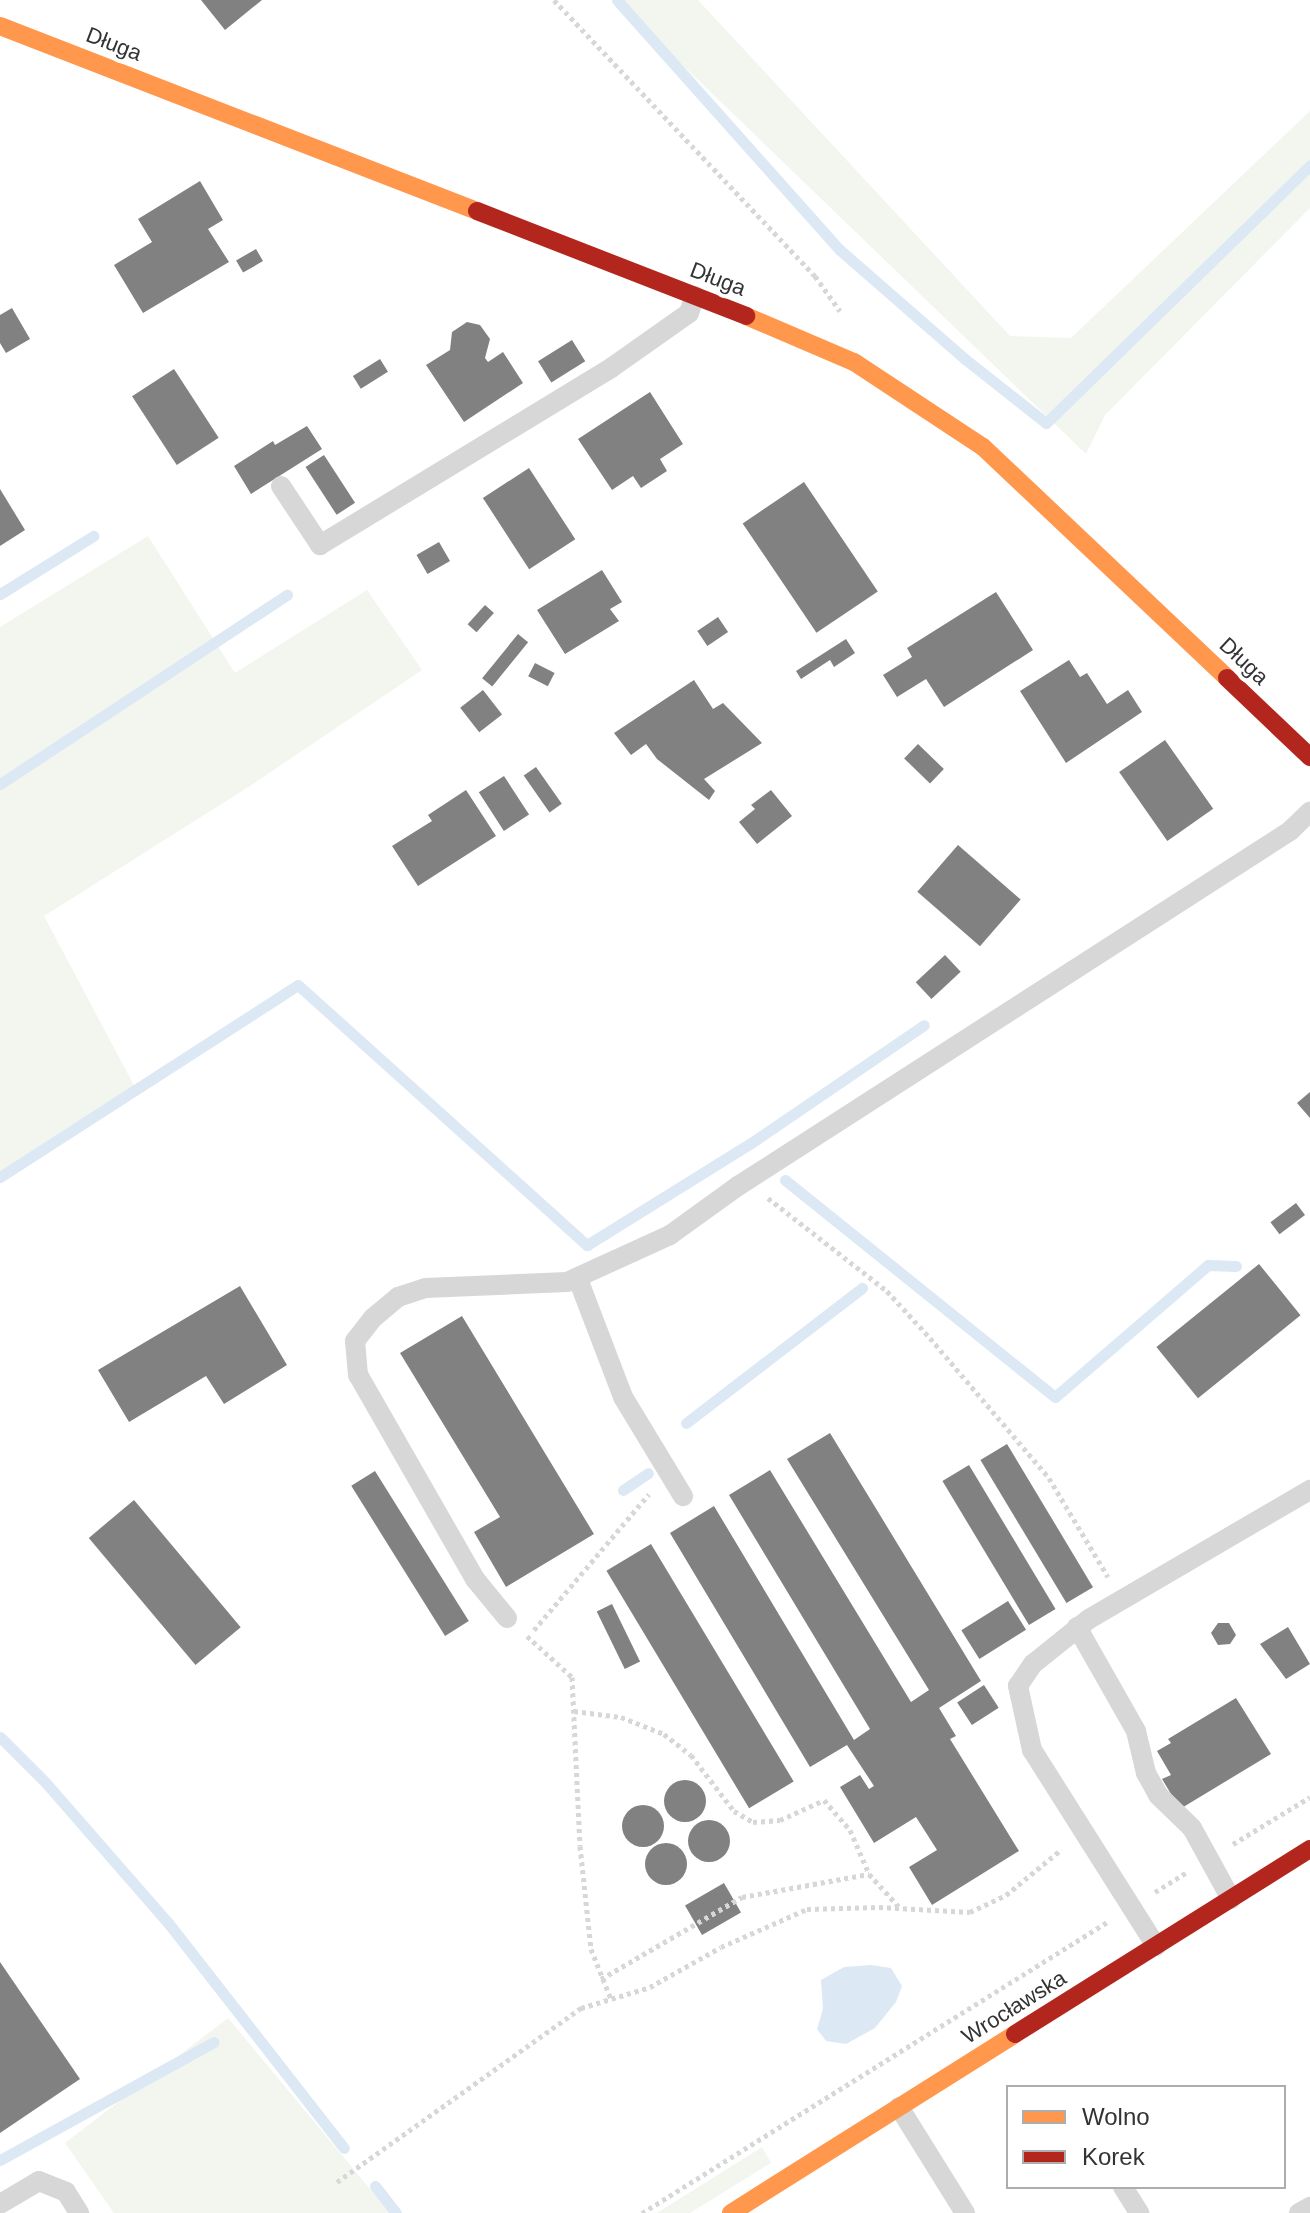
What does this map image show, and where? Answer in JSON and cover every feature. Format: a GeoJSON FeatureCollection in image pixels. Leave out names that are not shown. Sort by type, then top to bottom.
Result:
{"type":"FeatureCollection","features":[{"type":"Feature","properties":{"kind":"street","name":"Długa"},"geometry":{"type":"LineString","coordinates":[[0,26],[695,296],[854,362],[921,403],[983,447],[1310,757]]}},
{"type":"Feature","properties":{"kind":"street","name":"Wrocławska"},"geometry":{"type":"LineString","coordinates":[[737,2209],[1310,1849]]}},
{"type":"Feature","properties":{"kind":"lane"},"geometry":{"type":"LineString","coordinates":[[281,486],[320,545],[611,368],[689,313],[695,296]]}},
{"type":"Feature","properties":{"kind":"lane"},"geometry":{"type":"LineString","coordinates":[[507,1618],[475,1579],[358,1375],[355,1341],[373,1318],[398,1297],[425,1288],[536,1286],[578,1279],[670,1235],[738,1186],[1290,831],[1310,812]]}},
{"type":"Feature","properties":{"kind":"lane"},"geometry":{"type":"LineString","coordinates":[[578,1279],[623,1397],[683,1496]]}},
{"type":"Feature","properties":{"kind":"lane"},"geometry":{"type":"LineString","coordinates":[[1156,1946],[1032,1750],[1018,1686],[1033,1664],[1077,1627],[1310,1490]]}},
{"type":"Feature","properties":{"kind":"lane"},"geometry":{"type":"LineString","coordinates":[[1077,1627],[1136,1731],[1146,1773],[1158,1795],[1192,1828],[1231,1899]]}},
{"type":"Feature","properties":{"kind":"lane"},"geometry":{"type":"LineString","coordinates":[[899,2107],[965,2213]]}},
{"type":"Feature","properties":{"kind":"lane"},"geometry":{"type":"LineString","coordinates":[[0,2204],[39,2181],[66,2192],[79,2213]]}},
{"type":"Feature","properties":{"kind":"lane"},"geometry":{"type":"LineString","coordinates":[[1124,2189],[1139,2213]]}},
{"type":"Feature","properties":{"kind":"lane"},"geometry":{"type":"LineString","coordinates":[[1299,2213],[1310,2207]]}},
{"type":"Feature","properties":{"kind":"path"},"geometry":{"type":"LineString","coordinates":[[554,0],[815,276],[853,329],[854,362]]}},
{"type":"Feature","properties":{"kind":"path"},"geometry":{"type":"LineString","coordinates":[[738,1186],[757,1190],[841,1252],[887,1291],[1015,1435],[1049,1478],[1121,1599]]}},
{"type":"Feature","properties":{"kind":"path"},"geometry":{"type":"LineString","coordinates":[[528,1637],[668,1472]]}},
{"type":"Feature","properties":{"kind":"path"},"geometry":{"type":"LineString","coordinates":[[507,1618],[572,1677],[580,1846],[591,1949],[611,1999]]}},
{"type":"Feature","properties":{"kind":"path"},"geometry":{"type":"LineString","coordinates":[[574,1711],[621,1717],[664,1734],[691,1755],[734,1811],[753,1822],[780,1820],[824,1800],[850,1830],[869,1874],[900,1909]]}},
{"type":"Feature","properties":{"kind":"path"},"geometry":{"type":"LineString","coordinates":[[642,2213],[1310,1797]]}},
{"type":"Feature","properties":{"kind":"path"},"geometry":{"type":"LineString","coordinates":[[337,2182],[581,2008],[650,1987],[721,1947],[807,1909],[970,1912],[1006,1895],[1085,1832]]}},
{"type":"Feature","properties":{"kind":"path"},"geometry":{"type":"LineString","coordinates":[[601,1979],[742,1897],[869,1874]]}},
{"type":"Feature","properties":{"kind":"shaded area"},"geometry":{"type":"Polygon","coordinates":[[[615,0],[698,0],[1010,336],[1071,338],[1310,111],[1310,208],[1105,415],[1086,454],[615,0]]]}},
{"type":"Feature","properties":{"kind":"shaded area"},"geometry":{"type":"Polygon","coordinates":[[[148,536],[235,673],[367,590],[422,670],[250,786],[44,916],[138,1093],[0,1184],[0,627],[148,536]]]}},
{"type":"Feature","properties":{"kind":"shaded area"},"geometry":{"type":"Polygon","coordinates":[[[871,1965],[891,1968],[902,1986],[896,2002],[875,2028],[846,2044],[826,2041],[817,2029],[823,2009],[821,1980],[844,1967],[871,1965]]]}},
{"type":"Feature","properties":{"kind":"shaded area"},"geometry":{"type":"Polygon","coordinates":[[[228,2018],[390,2213],[114,2213],[65,2143],[228,2018]]]}},
{"type":"Feature","properties":{"kind":"shaded area"},"geometry":{"type":"Polygon","coordinates":[[[762,2147],[771,2163],[690,2213],[657,2213],[762,2147]]]}},
{"type":"Feature","properties":{"kind":"building"},"geometry":{"type":"Polygon","coordinates":[[[201,0],[262,0],[225,30],[201,0]]]}},
{"type":"Feature","properties":{"kind":"building"},"geometry":{"type":"Polygon","coordinates":[[[200,181],[223,220],[208,229],[229,262],[143,313],[114,265],[152,242],[138,219],[200,181]]]}},
{"type":"Feature","properties":{"kind":"building"},"geometry":{"type":"Polygon","coordinates":[[[256,249],[263,261],[243,273],[236,260],[256,249]]]}},
{"type":"Feature","properties":{"kind":"building"},"geometry":{"type":"Polygon","coordinates":[[[12,308],[30,339],[6,353],[0,343],[0,315],[12,308]]]}},
{"type":"Feature","properties":{"kind":"building"},"geometry":{"type":"Polygon","coordinates":[[[467,322],[480,325],[490,339],[485,358],[488,362],[503,352],[523,383],[464,422],[426,365],[450,350],[452,332],[467,322]]]}},
{"type":"Feature","properties":{"kind":"building"},"geometry":{"type":"Polygon","coordinates":[[[572,340],[585,361],[551,382],[538,361],[572,340]]]}},
{"type":"Feature","properties":{"kind":"building"},"geometry":{"type":"Polygon","coordinates":[[[380,359],[388,372],[361,389],[353,376],[380,359]]]}},
{"type":"Feature","properties":{"kind":"building"},"geometry":{"type":"Polygon","coordinates":[[[174,369],[219,438],[177,465],[132,396],[174,369]]]}},
{"type":"Feature","properties":{"kind":"building"},"geometry":{"type":"Polygon","coordinates":[[[650,392],[683,444],[660,459],[667,471],[641,488],[633,476],[612,490],[578,439],[650,392]]]}},
{"type":"Feature","properties":{"kind":"building"},"geometry":{"type":"Polygon","coordinates":[[[307,426],[322,449],[251,494],[234,466],[273,441],[275,445],[307,426]]]}},
{"type":"Feature","properties":{"kind":"building"},"geometry":{"type":"Polygon","coordinates":[[[324,455],[355,503],[337,515],[306,467],[324,455]]]}},
{"type":"Feature","properties":{"kind":"building"},"geometry":{"type":"Polygon","coordinates":[[[529,468],[575,539],[529,569],[483,498],[529,468]]]}},
{"type":"Feature","properties":{"kind":"building"},"geometry":{"type":"Polygon","coordinates":[[[804,482],[878,591],[816,633],[743,523],[804,482]]]}},
{"type":"Feature","properties":{"kind":"building"},"geometry":{"type":"Polygon","coordinates":[[[0,489],[25,530],[0,546],[0,489]]]}},
{"type":"Feature","properties":{"kind":"building"},"geometry":{"type":"Polygon","coordinates":[[[439,542],[450,561],[427,574],[416,555],[439,542]]]}},
{"type":"Feature","properties":{"kind":"building"},"geometry":{"type":"Polygon","coordinates":[[[602,570],[622,602],[610,609],[619,621],[565,654],[537,610],[602,570]]]}},
{"type":"Feature","properties":{"kind":"building"},"geometry":{"type":"Polygon","coordinates":[[[996,592],[1033,650],[944,707],[926,679],[897,697],[883,675],[912,657],[907,648],[996,592]]]}},
{"type":"Feature","properties":{"kind":"building"},"geometry":{"type":"Polygon","coordinates":[[[485,605],[494,613],[477,632],[468,624],[485,605]]]}},
{"type":"Feature","properties":{"kind":"building"},"geometry":{"type":"Polygon","coordinates":[[[718,617],[728,632],[707,646],[697,631],[718,617]]]}},
{"type":"Feature","properties":{"kind":"building"},"geometry":{"type":"Polygon","coordinates":[[[518,634],[528,642],[492,686],[482,678],[518,634]]]}},
{"type":"Feature","properties":{"kind":"building"},"geometry":{"type":"Polygon","coordinates":[[[846,639],[855,653],[834,667],[830,660],[801,679],[796,671],[846,639]]]}},
{"type":"Feature","properties":{"kind":"building"},"geometry":{"type":"Polygon","coordinates":[[[1069,660],[1080,677],[1087,673],[1107,704],[1128,690],[1142,712],[1066,763],[1020,691],[1069,660]]]}},
{"type":"Feature","properties":{"kind":"building"},"geometry":{"type":"Polygon","coordinates":[[[535,663],[555,673],[548,686],[528,676],[535,663]]]}},
{"type":"Feature","properties":{"kind":"building"},"geometry":{"type":"Polygon","coordinates":[[[694,680],[713,709],[723,703],[762,743],[704,779],[715,791],[709,800],[657,759],[646,744],[631,755],[614,733],[694,680]]]}},
{"type":"Feature","properties":{"kind":"building"},"geometry":{"type":"Polygon","coordinates":[[[483,690],[502,714],[479,732],[460,708],[483,690]]]}},
{"type":"Feature","properties":{"kind":"building"},"geometry":{"type":"Polygon","coordinates":[[[1165,740],[1213,809],[1167,841],[1119,772],[1165,740]]]}},
{"type":"Feature","properties":{"kind":"building"},"geometry":{"type":"Polygon","coordinates":[[[918,744],[944,769],[930,783],[904,758],[918,744]]]}},
{"type":"Feature","properties":{"kind":"building"},"geometry":{"type":"Polygon","coordinates":[[[536,767],[562,804],[550,812],[524,776],[536,767]]]}},
{"type":"Feature","properties":{"kind":"building"},"geometry":{"type":"Polygon","coordinates":[[[504,776],[529,815],[504,831],[479,792],[504,776]]]}},
{"type":"Feature","properties":{"kind":"building"},"geometry":{"type":"Polygon","coordinates":[[[466,790],[496,836],[418,886],[392,846],[432,821],[428,815],[466,790]]]}},
{"type":"Feature","properties":{"kind":"building"},"geometry":{"type":"Polygon","coordinates":[[[771,790],[792,816],[757,844],[739,822],[755,809],[751,805],[771,790]]]}},
{"type":"Feature","properties":{"kind":"building"},"geometry":{"type":"Polygon","coordinates":[[[958,845],[1021,899],[980,946],[917,892],[958,845]]]}},
{"type":"Feature","properties":{"kind":"building"},"geometry":{"type":"Polygon","coordinates":[[[945,955],[961,972],[931,999],[916,982],[945,955]]]}},
{"type":"Feature","properties":{"kind":"building"},"geometry":{"type":"Polygon","coordinates":[[[1310,1092],[1310,1118],[1297,1103],[1310,1092]]]}},
{"type":"Feature","properties":{"kind":"building"},"geometry":{"type":"Polygon","coordinates":[[[1296,1203],[1305,1215],[1279,1234],[1270,1222],[1296,1203]]]}},
{"type":"Feature","properties":{"kind":"building"},"geometry":{"type":"Polygon","coordinates":[[[1259,1264],[1301,1315],[1198,1398],[1156,1347],[1259,1264]]]}},
{"type":"Feature","properties":{"kind":"building"},"geometry":{"type":"Polygon","coordinates":[[[240,1286],[287,1365],[224,1404],[206,1376],[129,1422],[98,1370],[240,1286]]]}},
{"type":"Feature","properties":{"kind":"building"},"geometry":{"type":"Polygon","coordinates":[[[462,1316],[594,1534],[506,1587],[474,1532],[500,1517],[400,1353],[462,1316]]]}},
{"type":"Feature","properties":{"kind":"building"},"geometry":{"type":"Polygon","coordinates":[[[830,1433],[981,1681],[939,1708],[956,1736],[950,1739],[1019,1851],[932,1905],[909,1867],[937,1850],[916,1817],[874,1843],[840,1787],[860,1775],[869,1789],[874,1786],[847,1745],[810,1767],[670,1533],[714,1506],[854,1740],[870,1729],[729,1495],[770,1470],[911,1702],[929,1690],[787,1459],[830,1433]]]}},
{"type":"Feature","properties":{"kind":"building"},"geometry":{"type":"Polygon","coordinates":[[[1007,1444],[1093,1587],[1066,1603],[980,1460],[1007,1444]]]}},
{"type":"Feature","properties":{"kind":"building"},"geometry":{"type":"Polygon","coordinates":[[[969,1465],[1056,1609],[1029,1625],[942,1481],[969,1465]]]}},
{"type":"Feature","properties":{"kind":"building"},"geometry":{"type":"Polygon","coordinates":[[[375,1471],[469,1621],[445,1636],[351,1486],[375,1471]]]}},
{"type":"Feature","properties":{"kind":"building"},"geometry":{"type":"Polygon","coordinates":[[[134,1500],[241,1627],[196,1665],[89,1538],[134,1500]]]}},
{"type":"Feature","properties":{"kind":"building"},"geometry":{"type":"Polygon","coordinates":[[[651,1544],[794,1781],[749,1808],[606,1571],[651,1544]]]}},
{"type":"Feature","properties":{"kind":"building"},"geometry":{"type":"Polygon","coordinates":[[[1008,1601],[1026,1630],[979,1659],[961,1630],[1008,1601]]]}},
{"type":"Feature","properties":{"kind":"building"},"geometry":{"type":"Polygon","coordinates":[[[612,1604],[640,1662],[625,1669],[597,1611],[612,1604]]]}},
{"type":"Feature","properties":{"kind":"building"},"geometry":{"type":"Polygon","coordinates":[[[1218,1623],[1229,1623],[1236,1635],[1230,1644],[1218,1645],[1211,1633],[1218,1623]]]}},
{"type":"Feature","properties":{"kind":"building"},"geometry":{"type":"Polygon","coordinates":[[[1288,1627],[1310,1664],[1286,1679],[1260,1644],[1288,1627]]]}},
{"type":"Feature","properties":{"kind":"building"},"geometry":{"type":"Polygon","coordinates":[[[984,1685],[999,1708],[972,1725],[957,1702],[984,1685]]]}},
{"type":"Feature","properties":{"kind":"building"},"geometry":{"type":"Polygon","coordinates":[[[1236,1698],[1271,1754],[1180,1809],[1162,1779],[1171,1775],[1157,1751],[1171,1743],[1168,1739],[1236,1698]]]}},
{"type":"Feature","properties":{"kind":"building"},"geometry":{"type":"Polygon","coordinates":[[[685,1780],[700,1786],[706,1801],[700,1816],[685,1822],[670,1816],[664,1801],[670,1786],[685,1780]]]}},
{"type":"Feature","properties":{"kind":"building"},"geometry":{"type":"Polygon","coordinates":[[[643,1805],[658,1811],[664,1826],[658,1841],[643,1847],[628,1841],[622,1826],[628,1811],[643,1805]]]}},
{"type":"Feature","properties":{"kind":"building"},"geometry":{"type":"Polygon","coordinates":[[[709,1820],[724,1826],[730,1841],[724,1856],[709,1862],[694,1856],[688,1841],[694,1826],[709,1820]]]}},
{"type":"Feature","properties":{"kind":"building"},"geometry":{"type":"Polygon","coordinates":[[[666,1843],[681,1849],[687,1864],[681,1879],[666,1885],[651,1879],[645,1864],[651,1849],[666,1843]]]}},
{"type":"Feature","properties":{"kind":"building"},"geometry":{"type":"Polygon","coordinates":[[[724,1883],[741,1912],[702,1935],[685,1906],[724,1883]]]}},
{"type":"Feature","properties":{"kind":"building"},"geometry":{"type":"Polygon","coordinates":[[[0,1962],[80,2079],[0,2133],[0,1962]]]}},
{"type":"Feature","properties":{"kind":"waterway"},"geometry":{"type":"LineString","coordinates":[[617,0],[840,250],[965,359],[1046,423],[1310,165]]}},
{"type":"Feature","properties":{"kind":"waterway"},"geometry":{"type":"LineString","coordinates":[[0,594],[93,536]]}},
{"type":"Feature","properties":{"kind":"waterway"},"geometry":{"type":"LineString","coordinates":[[0,784],[287,595]]}},
{"type":"Feature","properties":{"kind":"waterway"},"geometry":{"type":"LineString","coordinates":[[0,1177],[298,985],[587,1245],[751,1143],[924,1025]]}},
{"type":"Feature","properties":{"kind":"waterway"},"geometry":{"type":"LineString","coordinates":[[785,1180],[1055,1397],[1208,1265],[1236,1266]]}},
{"type":"Feature","properties":{"kind":"waterway"},"geometry":{"type":"LineString","coordinates":[[686,1423],[862,1288]]}},
{"type":"Feature","properties":{"kind":"waterway"},"geometry":{"type":"LineString","coordinates":[[623,1490],[648,1473]]}},
{"type":"Feature","properties":{"kind":"waterway"},"geometry":{"type":"LineString","coordinates":[[0,1737],[46,1783],[169,1924],[344,2148]]}},
{"type":"Feature","properties":{"kind":"waterway"},"geometry":{"type":"LineString","coordinates":[[0,2160],[214,2042]]}},
{"type":"Feature","properties":{"kind":"waterway"},"geometry":{"type":"LineString","coordinates":[[375,2186],[396,2213]]}},
{"type":"Feature","properties":{"kind":"traffic: slow"},"geometry":{"type":"LineString","coordinates":[[0,26],[477,211]]}},
{"type":"Feature","properties":{"kind":"traffic: slow"},"geometry":{"type":"LineString","coordinates":[[746,316],[854,362],[983,447],[1227,678]]}},
{"type":"Feature","properties":{"kind":"traffic: slow"},"geometry":{"type":"LineString","coordinates":[[731,2213],[1015,2034]]}},
{"type":"Feature","properties":{"kind":"traffic: jam"},"geometry":{"type":"LineString","coordinates":[[477,211],[746,316]]}},
{"type":"Feature","properties":{"kind":"traffic: jam"},"geometry":{"type":"LineString","coordinates":[[1227,678],[1310,757]]}},
{"type":"Feature","properties":{"kind":"traffic: jam"},"geometry":{"type":"LineString","coordinates":[[1015,2034],[1310,1849]]}}]}
